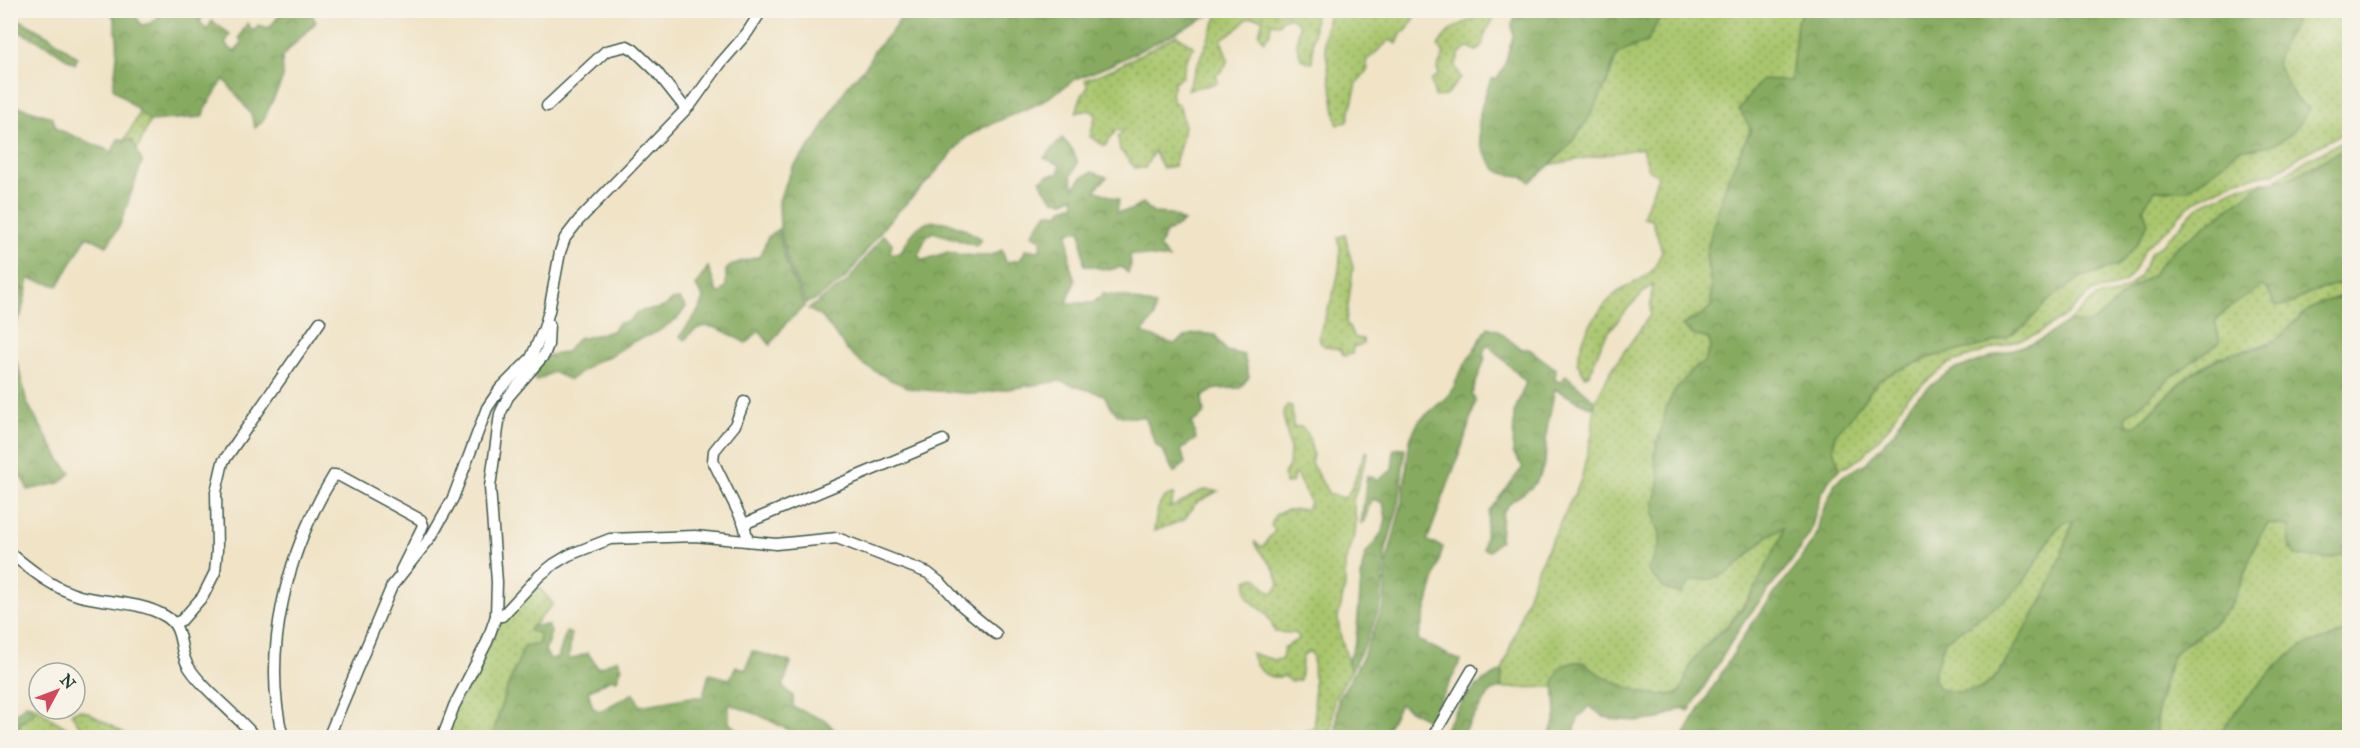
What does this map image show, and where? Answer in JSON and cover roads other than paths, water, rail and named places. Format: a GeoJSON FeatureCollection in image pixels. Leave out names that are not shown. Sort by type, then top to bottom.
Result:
{"type":"FeatureCollection","features":[{"type":"Feature","properties":{"kind":"street"},"geometry":{"type":"LineString","coordinates":[[393,586],[417,557],[443,517],[461,479],[487,408],[500,389],[531,358],[549,311],[565,238],[579,220],[686,109],[747,33],[762,10]]}},
{"type":"Feature","properties":{"kind":"street"},"geometry":{"type":"LineString","coordinates":[[547,106],[606,51],[627,46],[656,71],[686,109]]}},
{"type":"Feature","properties":{"kind":"street"},"geometry":{"type":"LineString","coordinates":[[442,738],[454,706],[487,642],[496,616],[497,575],[490,487],[497,431],[500,414],[508,398],[544,356],[549,332],[549,311]]}},
{"type":"Feature","properties":{"kind":"street"},"geometry":{"type":"LineString","coordinates":[[175,622],[182,620],[203,596],[215,572],[216,492],[224,462],[320,322]]}},
{"type":"Feature","properties":{"kind":"street"},"geometry":{"type":"LineString","coordinates":[[744,402],[735,425],[714,451],[713,461],[744,524],[748,541]]}},
{"type":"Feature","properties":{"kind":"street"},"geometry":{"type":"LineString","coordinates":[[744,524],[943,440]]}},
{"type":"Feature","properties":{"kind":"street"},"geometry":{"type":"LineString","coordinates":[[283,738],[277,715],[275,682],[275,643],[281,609],[305,533],[334,476],[340,476],[421,520],[423,525],[393,586],[328,738]]}},
{"type":"Feature","properties":{"kind":"street"},"geometry":{"type":"LineString","coordinates":[[496,616],[502,615],[539,576],[554,564],[568,555],[610,539],[695,536],[776,544],[837,538],[928,573],[942,584],[962,606],[996,634]]}},
{"type":"Feature","properties":{"kind":"street"},"geometry":{"type":"LineString","coordinates":[[10,553],[47,583],[59,589],[143,608],[164,615],[175,622],[187,664],[256,738]]}},
{"type":"Feature","properties":{"kind":"street"},"geometry":{"type":"LineString","coordinates":[[1432,738],[1472,670]]}},
{"type":"Feature","properties":{"kind":"waterway"},"geometry":{"type":"LineString","coordinates":[[335,738],[336,729]]}}]}
